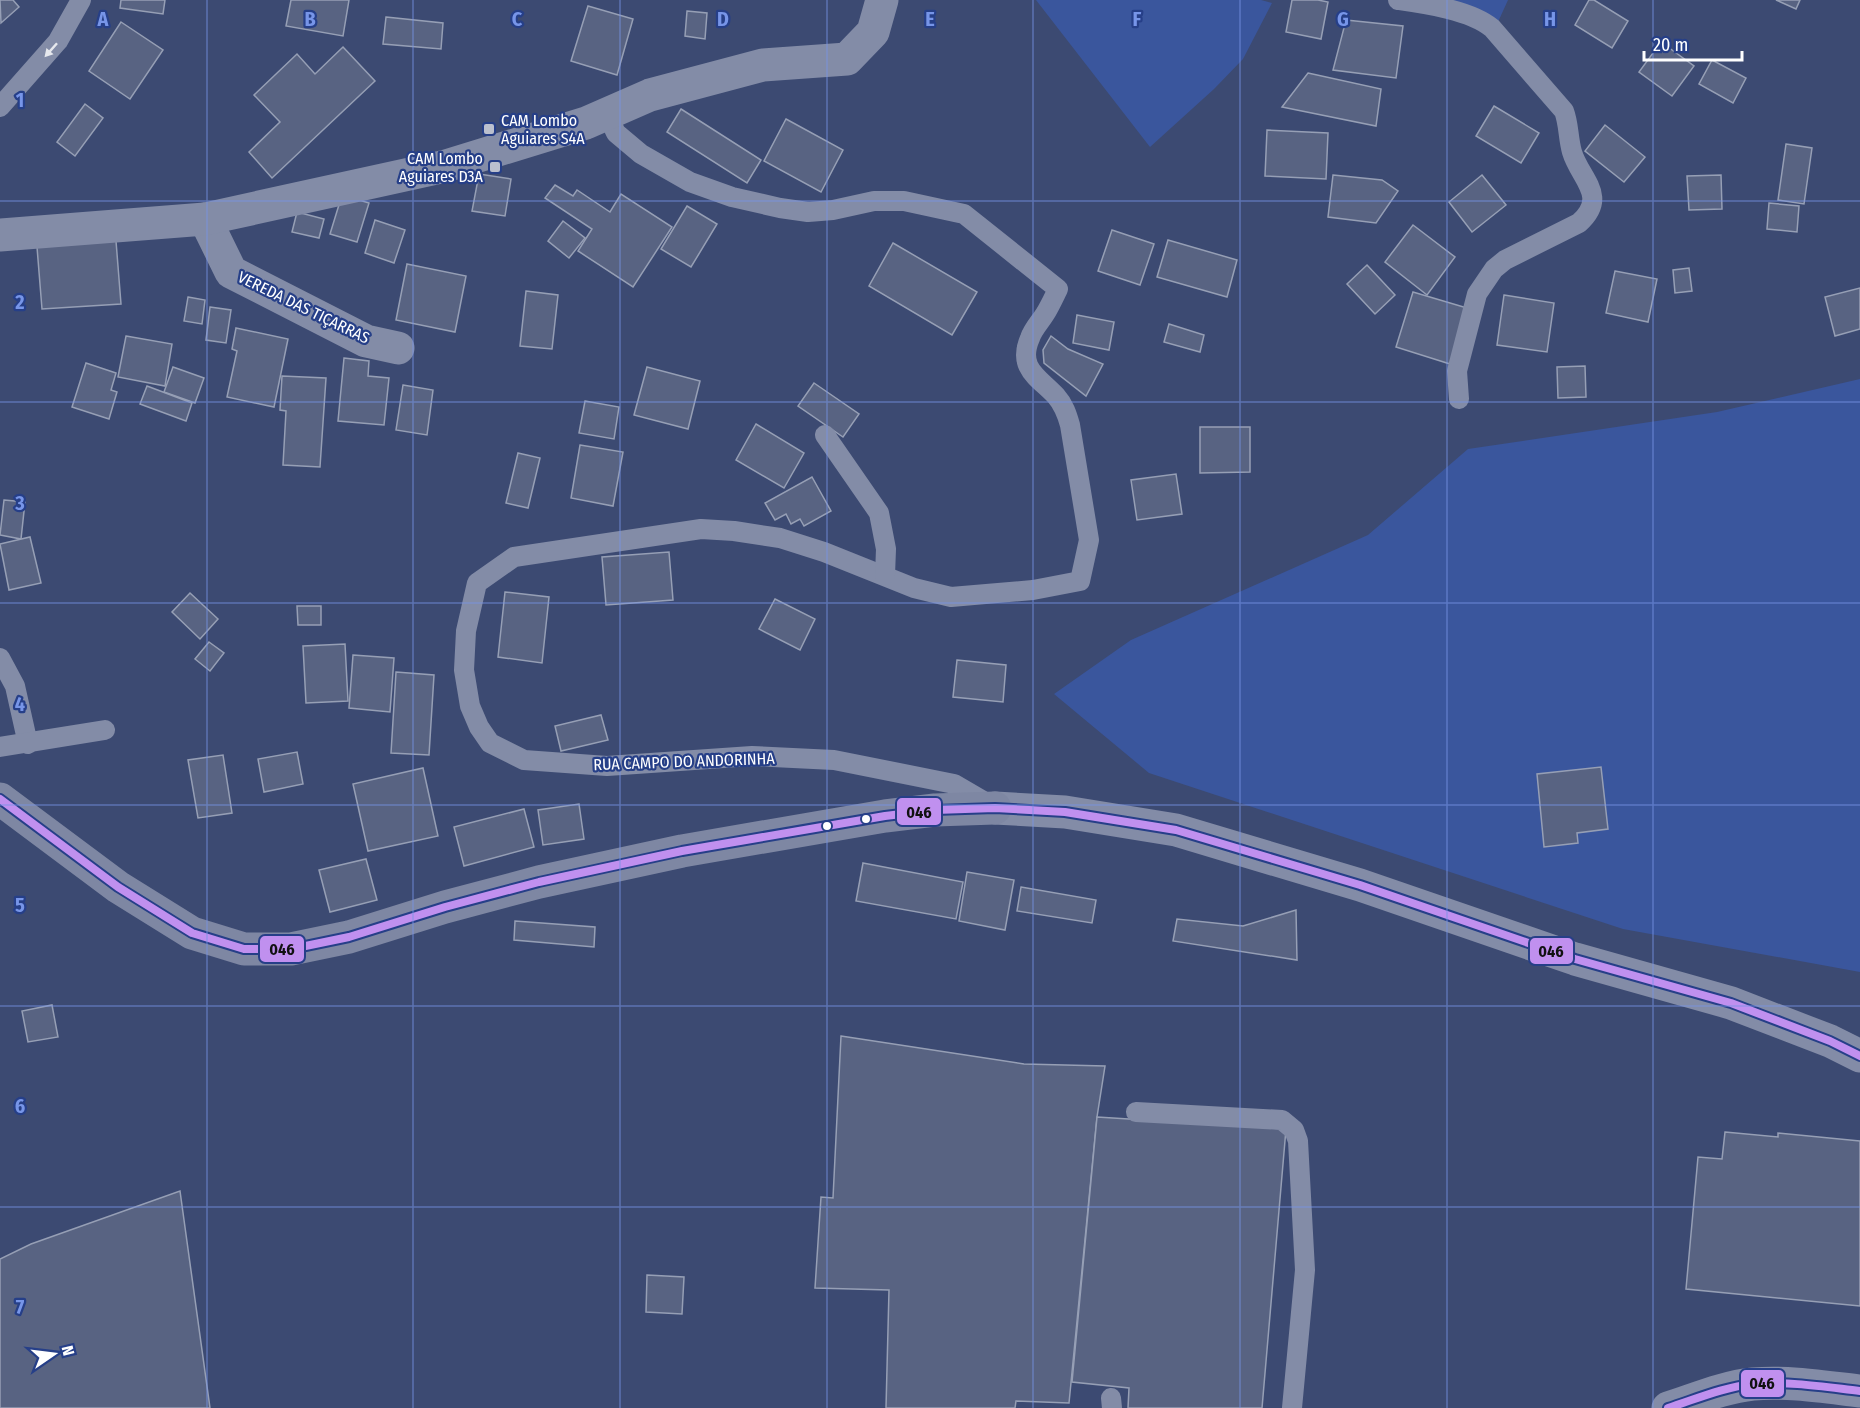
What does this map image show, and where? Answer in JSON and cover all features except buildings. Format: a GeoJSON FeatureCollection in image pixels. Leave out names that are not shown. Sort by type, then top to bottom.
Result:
{"type":"FeatureCollection","features":[{"type":"Feature","properties":{"kind":"main road"},"geometry":{"type":"LineString","coordinates":[[0,799],[118,887],[192,933],[244,949],[291,950],[350,937],[445,907],[539,882],[682,851],[885,816],[934,810],[995,808]]}},
{"type":"Feature","properties":{"kind":"street"},"geometry":{"type":"LineString","coordinates":[[0,235],[205,219],[446,166],[568,128],[650,95],[763,65],[847,59],[873,32],[882,0]]}},
{"type":"Feature","properties":{"kind":"street","name":"VEREDA DAS TIÇARRAS"},"geometry":{"type":"LineString","coordinates":[[205,219],[231,272],[366,341],[398,348]]}},
{"type":"Feature","properties":{"kind":"street","name":"RUA CAMPO DO ANDORINHA"},"geometry":{"type":"LineString","coordinates":[[995,808],[1065,813],[1176,830],[1360,885],[1575,959],[1731,1003],[1830,1041],[1860,1056]]}},
{"type":"Feature","properties":{"kind":"street"},"geometry":{"type":"LineString","coordinates":[[1668,1408],[1751,1384],[1776,1383],[1860,1390]]}},
{"type":"Feature","properties":{"kind":"lane"},"geometry":{"type":"LineString","coordinates":[[0,107],[58,41],[81,0]]}},
{"type":"Feature","properties":{"kind":"lane"},"geometry":{"type":"LineString","coordinates":[[1398,0],[1483,20],[1492,28],[1564,111],[1569,123],[1572,153],[1589,183],[1593,198],[1588,215],[1579,223],[1505,260],[1494,269],[1482,285],[1457,371],[1459,399]]}},
{"type":"Feature","properties":{"kind":"lane","name":"RUA CAMPO DO ANDORINHA"},"geometry":{"type":"LineString","coordinates":[[607,114],[616,133],[641,154],[690,182],[732,197],[808,212],[832,210],[855,203],[904,201],[964,214],[1058,289],[1047,312],[1030,336],[1025,354],[1029,369],[1065,408],[1070,425],[1089,540],[1080,581],[1033,590],[951,597],[914,588],[824,552],[780,538],[734,531],[701,529],[514,557],[477,583],[466,631],[464,670],[470,706],[479,727],[490,743],[524,760],[607,766],[752,756],[834,760],[954,784],[995,808]]}},
{"type":"Feature","properties":{"kind":"lane"},"geometry":{"type":"LineString","coordinates":[[825,435],[879,513],[886,549],[885,575]]}},
{"type":"Feature","properties":{"kind":"lane"},"geometry":{"type":"LineString","coordinates":[[0,658],[15,686],[28,744]]}},
{"type":"Feature","properties":{"kind":"lane"},"geometry":{"type":"LineString","coordinates":[[0,747],[105,730]]}},
{"type":"Feature","properties":{"kind":"lane"},"geometry":{"type":"LineString","coordinates":[[1136,1112],[1282,1120],[1294,1130],[1298,1141],[1305,1270],[1292,1408]]}},
{"type":"Feature","properties":{"kind":"lane"},"geometry":{"type":"LineString","coordinates":[[1854,1408],[1860,1396]]}},
{"type":"Feature","properties":{"kind":"shaded area"},"geometry":{"type":"Polygon","coordinates":[[[1036,0],[1261,0],[1272,3],[1243,59],[1214,89],[1150,147],[1036,0]]]}},
{"type":"Feature","properties":{"kind":"shaded area"},"geometry":{"type":"Polygon","coordinates":[[[1411,0],[1508,0],[1498,22],[1411,0]]]}},
{"type":"Feature","properties":{"kind":"shaded area"},"geometry":{"type":"Polygon","coordinates":[[[1860,379],[1860,972],[1623,929],[1149,773],[1054,694],[1131,640],[1368,535],[1468,449],[1717,412],[1860,379]]]}},
{"type":"Feature","properties":{"kind":"transit line","name":"046"},"geometry":{"type":"LineString","coordinates":[[0,799],[118,887],[192,933],[244,949],[291,949],[349,937],[445,907],[539,882],[682,851],[885,816],[935,810],[995,808],[1065,812],[1176,830],[1360,885],[1575,959],[1731,1003],[1830,1041],[1860,1056]]}},
{"type":"Feature","properties":{"kind":"transit line","name":"046"},"geometry":{"type":"LineString","coordinates":[[1668,1408],[1721,1391],[1753,1384],[1793,1384],[1860,1391]]}},
{"type":"Feature","properties":{"kind":"place","name":"CAM Lombo Aguiares S4A"},"geometry":{"type":"Point","coordinates":[489,129]}},
{"type":"Feature","properties":{"kind":"place","name":"CAM Lombo Aguiares D3A"},"geometry":{"type":"Point","coordinates":[495,167]}}]}
